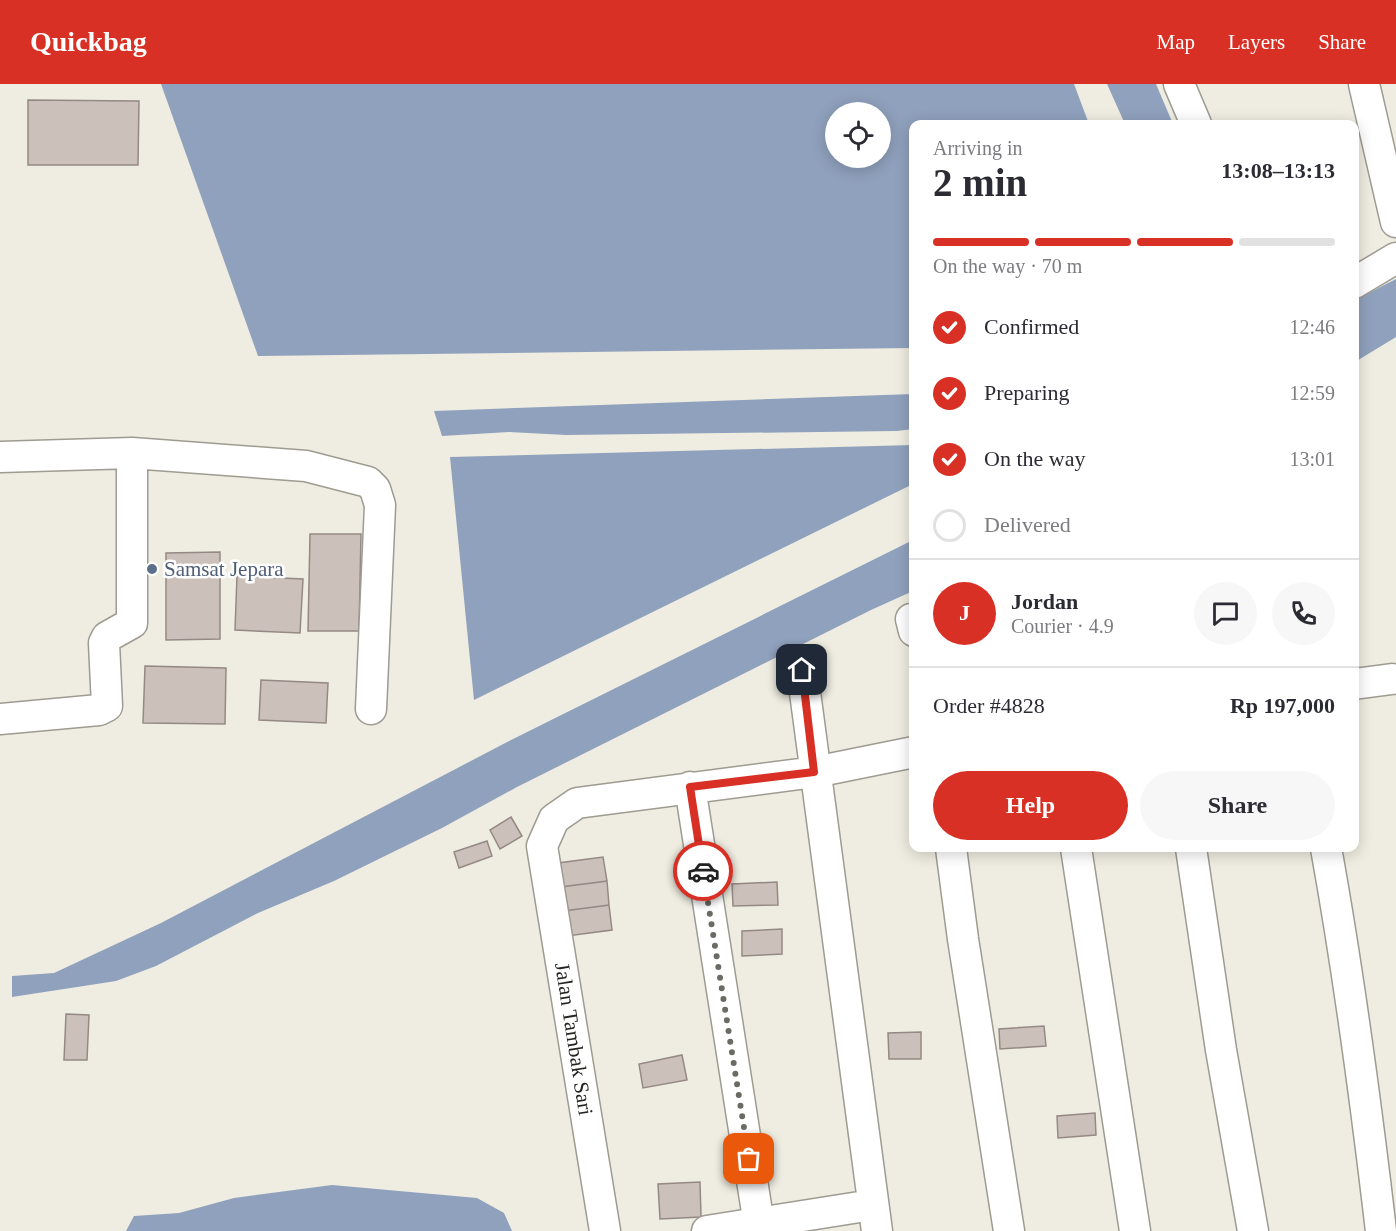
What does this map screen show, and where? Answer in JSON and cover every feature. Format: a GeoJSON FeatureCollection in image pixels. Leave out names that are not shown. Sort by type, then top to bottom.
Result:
{"type":"FeatureCollection","features":[{"type":"Feature","properties":{"kind":"street"},"geometry":{"type":"LineString","coordinates":[[1179,84],[1194,120]]}},
{"type":"Feature","properties":{"kind":"street"},"geometry":{"type":"LineString","coordinates":[[1365,84],[1396,222]]}},
{"type":"Feature","properties":{"kind":"street"},"geometry":{"type":"LineString","coordinates":[[1359,280],[1396,258]]}},
{"type":"Feature","properties":{"kind":"street"},"geometry":{"type":"LineString","coordinates":[[0,719],[99,710],[107,706],[104,643],[107,637],[132,623],[132,453]]}},
{"type":"Feature","properties":{"kind":"street"},"geometry":{"type":"LineString","coordinates":[[0,457],[132,453],[306,466],[368,482],[375,489],[380,504],[371,710]]}},
{"type":"Feature","properties":{"kind":"street"},"geometry":{"type":"LineString","coordinates":[[707,1231],[875,1218],[802,670]]}},
{"type":"Feature","properties":{"kind":"street"},"geometry":{"type":"LineString","coordinates":[[1359,683],[1392,679]]}},
{"type":"Feature","properties":{"kind":"street"},"geometry":{"type":"LineString","coordinates":[[760,1228],[690,787],[814,772],[909,753]]}},
{"type":"Feature","properties":{"kind":"street","name":"Jalan Tambak Sari"},"geometry":{"type":"LineString","coordinates":[[605,1231],[542,846],[554,819],[577,803],[690,787]]}},
{"type":"Feature","properties":{"kind":"street"},"geometry":{"type":"LineString","coordinates":[[952,852],[963,939],[1010,1231]]}},
{"type":"Feature","properties":{"kind":"street"},"geometry":{"type":"LineString","coordinates":[[1077,852],[1135,1231]]}},
{"type":"Feature","properties":{"kind":"street"},"geometry":{"type":"LineString","coordinates":[[1192,852],[1221,1050],[1253,1231]]}},
{"type":"Feature","properties":{"kind":"street"},"geometry":{"type":"LineString","coordinates":[[1327,852],[1344,947],[1381,1231]]}},
{"type":"Feature","properties":{"kind":"water"},"geometry":{"type":"Polygon","coordinates":[[[161,84],[1074,84],[1088,120],[909,120],[909,348],[258,356],[161,84]]]}},
{"type":"Feature","properties":{"kind":"water"},"geometry":{"type":"Polygon","coordinates":[[[1107,84],[1156,84],[1171,120],[1123,120],[1107,84]]]}},
{"type":"Feature","properties":{"kind":"water"},"geometry":{"type":"Polygon","coordinates":[[[1396,279],[1396,337],[1359,360],[1359,298],[1396,279]]]}},
{"type":"Feature","properties":{"kind":"water"},"geometry":{"type":"Polygon","coordinates":[[[909,394],[909,430],[566,435],[509,432],[442,436],[434,411],[909,394]]]}},
{"type":"Feature","properties":{"kind":"water"},"geometry":{"type":"Polygon","coordinates":[[[909,445],[909,486],[474,700],[450,457],[909,445]]]}},
{"type":"Feature","properties":{"kind":"water"},"geometry":{"type":"Polygon","coordinates":[[[909,542],[909,593],[517,787],[442,828],[334,881],[258,913],[156,966],[116,981],[12,997],[12,976],[54,973],[161,923],[511,740],[909,542]]]}},
{"type":"Feature","properties":{"kind":"water"},"geometry":{"type":"Polygon","coordinates":[[[332,1185],[477,1198],[504,1213],[512,1231],[126,1231],[134,1216],[179,1213],[234,1198],[332,1185]]]}},
{"type":"Feature","properties":{"kind":"building"},"geometry":{"type":"Polygon","coordinates":[[[28,100],[139,101],[138,165],[28,165],[28,100]]]}},
{"type":"Feature","properties":{"kind":"building"},"geometry":{"type":"Polygon","coordinates":[[[310,534],[361,534],[359,631],[308,631],[310,534]]]}},
{"type":"Feature","properties":{"kind":"building"},"geometry":{"type":"Polygon","coordinates":[[[220,552],[220,639],[166,640],[166,553],[220,552]]]}},
{"type":"Feature","properties":{"kind":"building"},"geometry":{"type":"Polygon","coordinates":[[[237,576],[303,579],[300,633],[235,630],[237,576]]]}},
{"type":"Feature","properties":{"kind":"building"},"geometry":{"type":"Polygon","coordinates":[[[145,666],[226,668],[225,724],[143,723],[145,666]]]}},
{"type":"Feature","properties":{"kind":"building"},"geometry":{"type":"Polygon","coordinates":[[[261,680],[328,683],[326,723],[259,720],[261,680]]]}},
{"type":"Feature","properties":{"kind":"building"},"geometry":{"type":"Polygon","coordinates":[[[511,817],[522,836],[500,849],[490,830],[511,817]]]}},
{"type":"Feature","properties":{"kind":"building"},"geometry":{"type":"Polygon","coordinates":[[[487,841],[492,856],[459,868],[454,852],[487,841]]]}},
{"type":"Feature","properties":{"kind":"building"},"geometry":{"type":"Polygon","coordinates":[[[603,857],[607,881],[561,887],[558,863],[603,857]]]}},
{"type":"Feature","properties":{"kind":"building"},"geometry":{"type":"Polygon","coordinates":[[[607,881],[609,905],[564,911],[561,887],[607,881]]]}},
{"type":"Feature","properties":{"kind":"building"},"geometry":{"type":"Polygon","coordinates":[[[777,882],[778,905],[733,906],[732,884],[777,882]]]}},
{"type":"Feature","properties":{"kind":"building"},"geometry":{"type":"Polygon","coordinates":[[[609,905],[612,930],[567,936],[564,911],[609,905]]]}},
{"type":"Feature","properties":{"kind":"building"},"geometry":{"type":"Polygon","coordinates":[[[782,929],[782,954],[742,956],[742,931],[782,929]]]}},
{"type":"Feature","properties":{"kind":"building"},"geometry":{"type":"Polygon","coordinates":[[[66,1014],[89,1015],[87,1060],[64,1060],[66,1014]]]}},
{"type":"Feature","properties":{"kind":"building"},"geometry":{"type":"Polygon","coordinates":[[[1044,1026],[1046,1046],[1000,1049],[999,1029],[1044,1026]]]}},
{"type":"Feature","properties":{"kind":"building"},"geometry":{"type":"Polygon","coordinates":[[[921,1032],[921,1059],[889,1059],[888,1033],[921,1032]]]}},
{"type":"Feature","properties":{"kind":"building"},"geometry":{"type":"Polygon","coordinates":[[[682,1055],[687,1080],[643,1088],[639,1064],[682,1055]]]}},
{"type":"Feature","properties":{"kind":"building"},"geometry":{"type":"Polygon","coordinates":[[[1095,1113],[1096,1135],[1058,1138],[1057,1116],[1095,1113]]]}},
{"type":"Feature","properties":{"kind":"building"},"geometry":{"type":"Polygon","coordinates":[[[700,1182],[701,1217],[660,1219],[658,1184],[700,1182]]]}},
{"type":"Feature","properties":{"kind":"way so far"},"geometry":{"type":"LineString","coordinates":[[703,871],[749,1159]]}},
{"type":"Feature","properties":{"kind":"place","name":"Samsat Jepara"},"geometry":{"type":"Point","coordinates":[152,569]}},
{"type":"Feature","properties":{"kind":"route"},"geometry":{"type":"LineString","coordinates":[[703,871],[690,787],[814,772],[802,670]]}}]}
